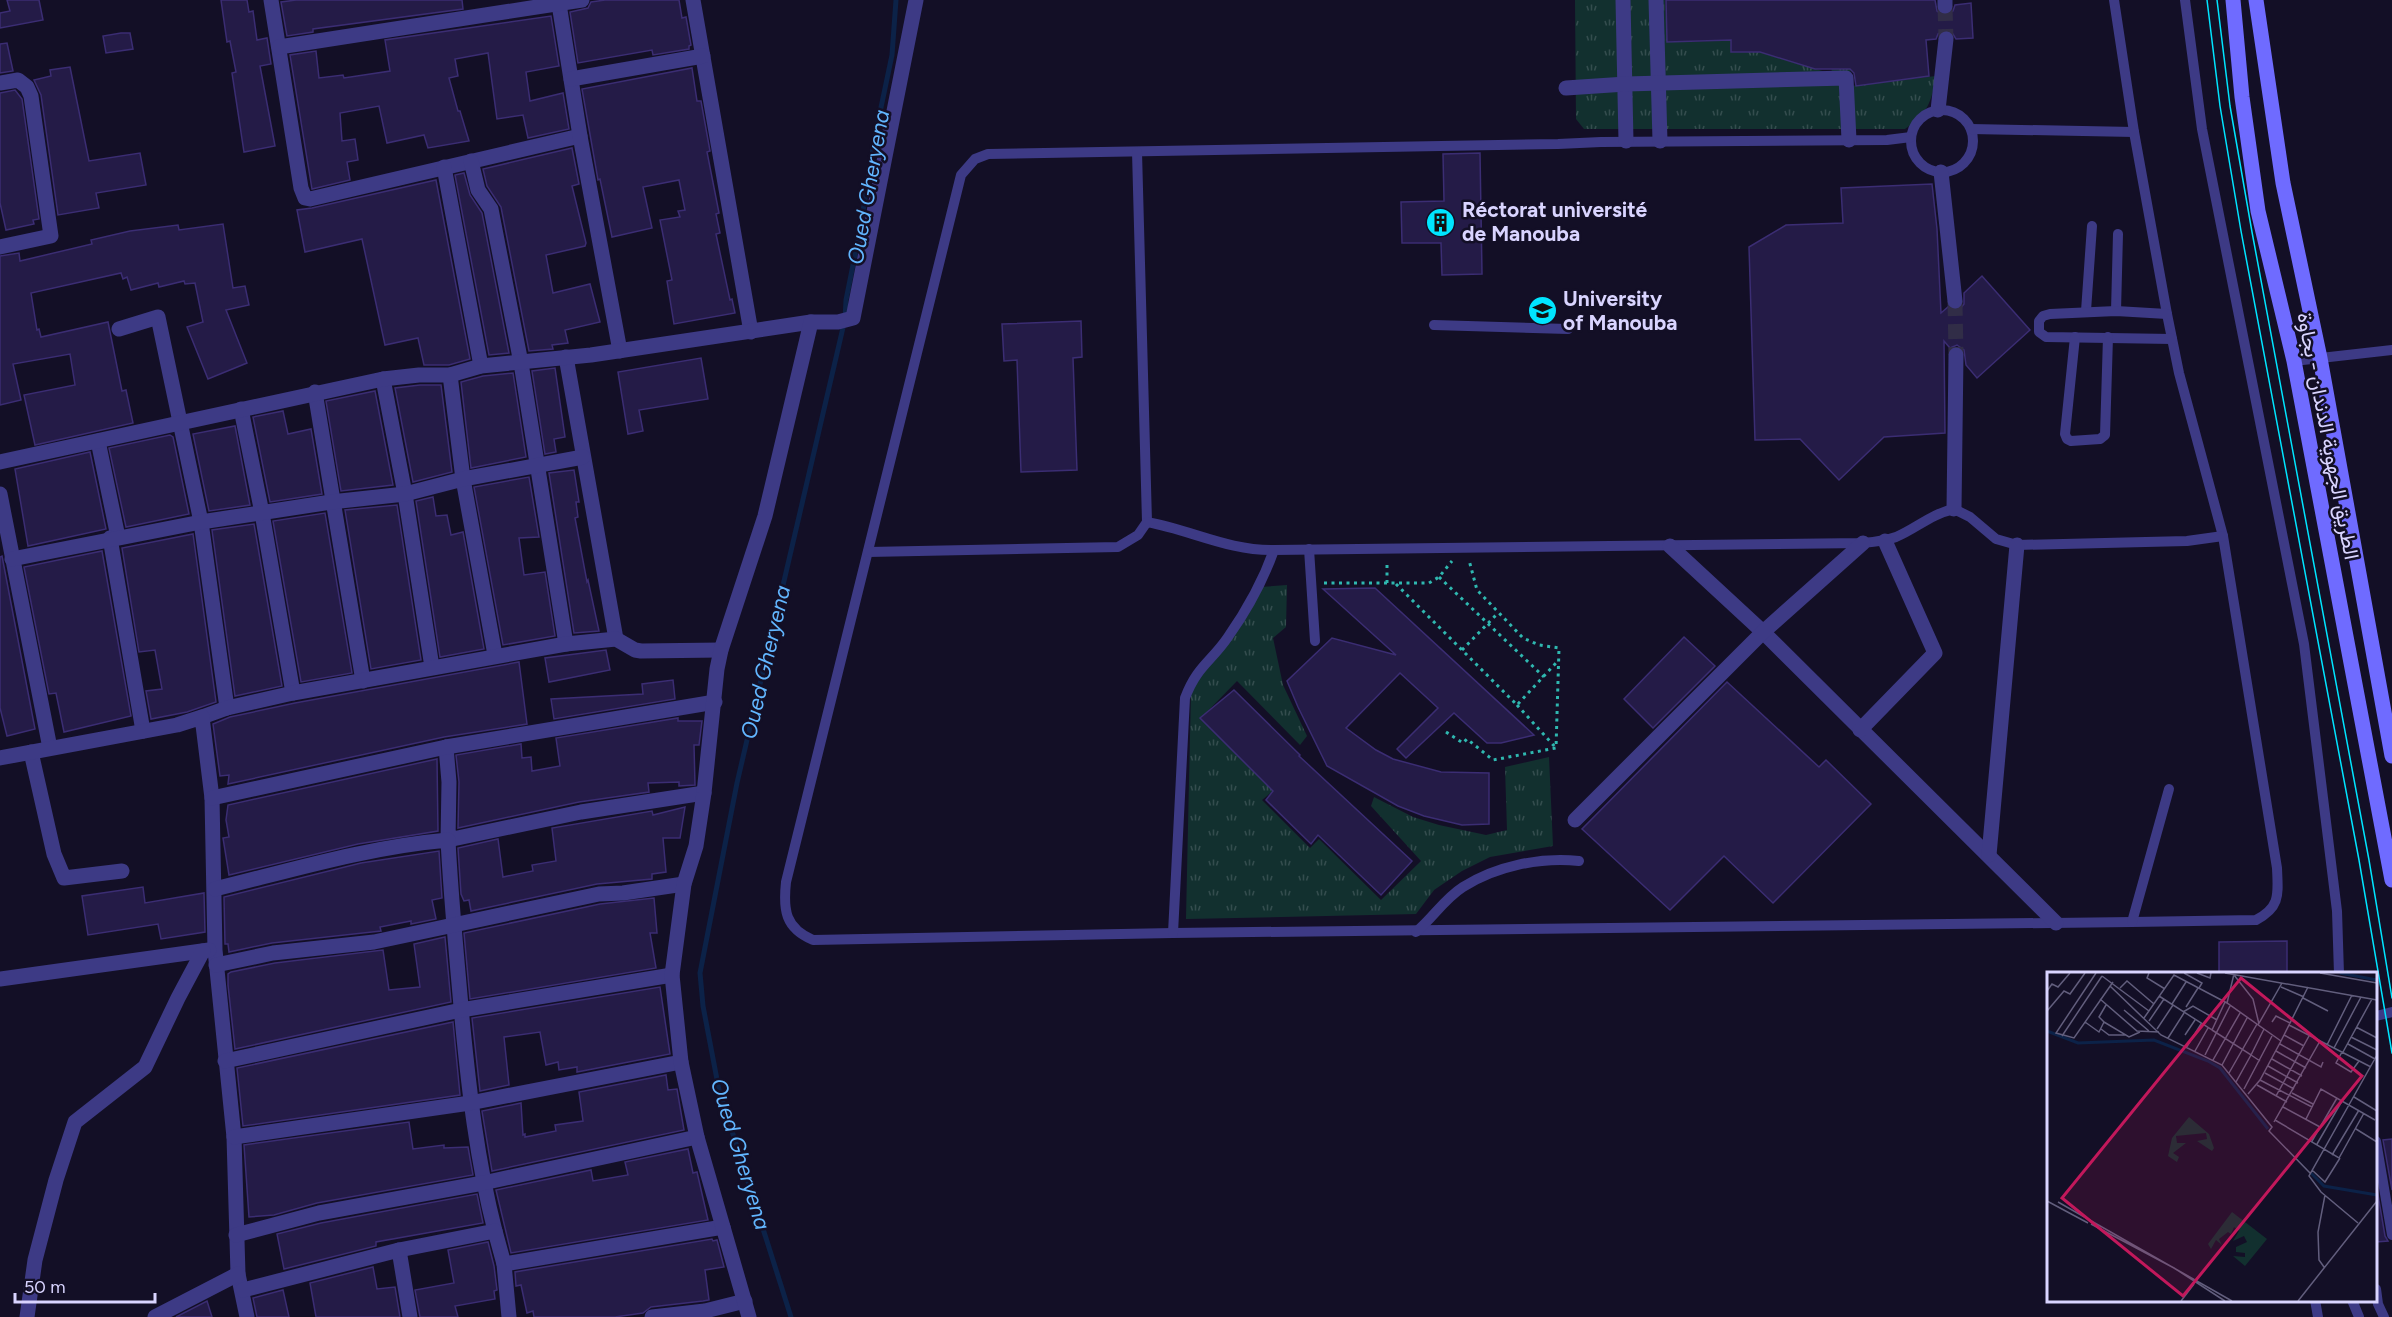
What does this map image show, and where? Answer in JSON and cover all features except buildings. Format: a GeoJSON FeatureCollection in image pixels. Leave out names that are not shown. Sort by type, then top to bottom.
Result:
{"type":"FeatureCollection","features":[{"type":"Feature","properties":{"kind":"main road","name":"الطريق الجهوية الدندان - بجاوة"},"geometry":{"type":"LineString","coordinates":[[2233,0],[2242,97],[2259,211],[2294,362],[2392,880]]}},
{"type":"Feature","properties":{"kind":"main road","name":"الطريق الجهوية الدندان - بجاوة"},"geometry":{"type":"LineString","coordinates":[[2256,0],[2283,183],[2320,358],[2392,756]]}},
{"type":"Feature","properties":{"kind":"street"},"geometry":{"type":"LineString","coordinates":[[271,0],[301,188],[305,198],[310,199],[580,136]]}},
{"type":"Feature","properties":{"kind":"street"},"geometry":{"type":"LineString","coordinates":[[279,47],[582,0]]}},
{"type":"Feature","properties":{"kind":"street"},"geometry":{"type":"LineString","coordinates":[[693,0],[751,332]]}},
{"type":"Feature","properties":{"kind":"street"},"geometry":{"type":"LineString","coordinates":[[0,462],[383,379],[419,375],[450,375],[481,366],[620,351],[811,322],[845,320],[916,0]]}},
{"type":"Feature","properties":{"kind":"street"},"geometry":{"type":"LineString","coordinates":[[1623,0],[1626,141]]}},
{"type":"Feature","properties":{"kind":"street"},"geometry":{"type":"LineString","coordinates":[[1656,0],[1660,141]]}},
{"type":"Feature","properties":{"kind":"street"},"geometry":{"type":"LineString","coordinates":[[559,4],[580,136],[620,351]]}},
{"type":"Feature","properties":{"kind":"street"},"geometry":{"type":"LineString","coordinates":[[1938,110],[1946,39]]}},
{"type":"Feature","properties":{"kind":"street"},"geometry":{"type":"LineString","coordinates":[[571,79],[703,56]]}},
{"type":"Feature","properties":{"kind":"street"},"geometry":{"type":"LineString","coordinates":[[1566,88],[1626,84],[1846,78],[1849,140]]}},
{"type":"Feature","properties":{"kind":"street"},"geometry":{"type":"LineString","coordinates":[[0,83],[18,80],[27,87],[31,96],[51,236],[0,247]]}},
{"type":"Feature","properties":{"kind":"street"},"geometry":{"type":"LineString","coordinates":[[471,161],[478,190],[491,209],[521,363],[566,644]]}},
{"type":"Feature","properties":{"kind":"street"},"geometry":{"type":"LineString","coordinates":[[444,167],[481,366]]}},
{"type":"Feature","properties":{"kind":"street"},"geometry":{"type":"LineString","coordinates":[[1941,172],[1955,301]]}},
{"type":"Feature","properties":{"kind":"street"},"geometry":{"type":"LineString","coordinates":[[119,329],[158,317],[201,522],[227,708]]}},
{"type":"Feature","properties":{"kind":"street"},"geometry":{"type":"LineString","coordinates":[[749,1317],[697,1137],[681,1062],[672,975],[684,884],[694,854],[704,793],[717,669],[767,507],[811,322]]}},
{"type":"Feature","properties":{"kind":"street"},"geometry":{"type":"LineString","coordinates":[[1954,509],[1956,355]]}},
{"type":"Feature","properties":{"kind":"street"},"geometry":{"type":"LineString","coordinates":[[566,357],[616,639]]}},
{"type":"Feature","properties":{"kind":"street"},"geometry":{"type":"LineString","coordinates":[[450,375],[464,479],[495,655]]}},
{"type":"Feature","properties":{"kind":"street"},"geometry":{"type":"LineString","coordinates":[[383,379],[405,494],[432,666]]}},
{"type":"Feature","properties":{"kind":"street"},"geometry":{"type":"LineString","coordinates":[[315,392],[363,681]]}},
{"type":"Feature","properties":{"kind":"street"},"geometry":{"type":"LineString","coordinates":[[241,409],[262,513],[293,693]]}},
{"type":"Feature","properties":{"kind":"street"},"geometry":{"type":"LineString","coordinates":[[98,441],[143,731]]}},
{"type":"Feature","properties":{"kind":"street"},"geometry":{"type":"LineString","coordinates":[[12,559],[114,537],[201,522],[332,502],[405,494],[464,479],[583,457]]}},
{"type":"Feature","properties":{"kind":"street"},"geometry":{"type":"LineString","coordinates":[[0,494],[50,748]]}},
{"type":"Feature","properties":{"kind":"street"},"geometry":{"type":"LineString","coordinates":[[1860,730],[1935,653],[1885,541]]}},
{"type":"Feature","properties":{"kind":"street"},"geometry":{"type":"LineString","coordinates":[[1575,820],[1763,632],[1863,543]]}},
{"type":"Feature","properties":{"kind":"street"},"geometry":{"type":"LineString","coordinates":[[1989,855],[2017,545]]}},
{"type":"Feature","properties":{"kind":"street"},"geometry":{"type":"LineString","coordinates":[[1670,546],[1763,632],[2056,923]]}},
{"type":"Feature","properties":{"kind":"street"},"geometry":{"type":"LineString","coordinates":[[0,758],[177,725],[227,708],[293,693],[432,666],[566,644],[616,639],[635,651],[722,650]]}},
{"type":"Feature","properties":{"kind":"street"},"geometry":{"type":"LineString","coordinates":[[212,798],[446,747],[715,702]]}},
{"type":"Feature","properties":{"kind":"street"},"geometry":{"type":"LineString","coordinates":[[202,717],[212,798],[215,889],[211,955],[234,1137],[238,1274],[247,1317]]}},
{"type":"Feature","properties":{"kind":"street"},"geometry":{"type":"LineString","coordinates":[[446,747],[453,926],[470,1103],[483,1183],[504,1264],[509,1317]]}},
{"type":"Feature","properties":{"kind":"street"},"geometry":{"type":"LineString","coordinates":[[31,752],[54,854],[64,878],[122,871]]}},
{"type":"Feature","properties":{"kind":"street"},"geometry":{"type":"LineString","coordinates":[[215,889],[357,853],[403,844],[448,840],[581,812],[704,793]]}},
{"type":"Feature","properties":{"kind":"street"},"geometry":{"type":"LineString","coordinates":[[0,979],[211,955],[273,953],[374,942],[599,894],[623,893],[684,884]]}},
{"type":"Feature","properties":{"kind":"street"},"geometry":{"type":"LineString","coordinates":[[27,1317],[35,1260],[56,1180],[75,1122],[145,1067],[178,998],[211,955]]}},
{"type":"Feature","properties":{"kind":"street"},"geometry":{"type":"LineString","coordinates":[[225,1061],[461,1010],[672,975]]}},
{"type":"Feature","properties":{"kind":"street"},"geometry":{"type":"LineString","coordinates":[[234,1137],[470,1103],[681,1062]]}},
{"type":"Feature","properties":{"kind":"street"},"geometry":{"type":"LineString","coordinates":[[236,1235],[319,1213],[483,1183],[697,1137]]}},
{"type":"Feature","properties":{"kind":"street"},"geometry":{"type":"LineString","coordinates":[[504,1264],[723,1227]]}},
{"type":"Feature","properties":{"kind":"street"},"geometry":{"type":"LineString","coordinates":[[243,1290],[399,1250],[495,1231]]}},
{"type":"Feature","properties":{"kind":"street"},"geometry":{"type":"LineString","coordinates":[[399,1250],[410,1317]]}},
{"type":"Feature","properties":{"kind":"street"},"geometry":{"type":"LineString","coordinates":[[155,1317],[238,1274]]}},
{"type":"Feature","properties":{"kind":"street"},"geometry":{"type":"LineString","coordinates":[[652,1317],[705,1311],[745,1301]]}},
{"type":"Feature","properties":{"kind":"lane"},"geometry":{"type":"LineString","coordinates":[[1911,137],[1887,140],[1626,141],[1546,145],[988,154],[975,159],[961,175],[786,882],[784,901],[788,920],[799,934],[813,940],[1173,933],[1416,932],[2256,920],[2269,913],[2278,899],[2277,868],[2223,536],[2166,314],[2134,132],[2114,0]]}},
{"type":"Feature","properties":{"kind":"lane"},"geometry":{"type":"LineString","coordinates":[[2185,0],[2202,129],[2304,644],[2337,911],[2339,972]]}},
{"type":"Feature","properties":{"kind":"lane"},"geometry":{"type":"LineString","coordinates":[[1938,110],[1958,114],[1971,129],[1972,149],[1968,159],[1960,166],[1941,172],[1922,164],[1916,157],[1911,137],[1920,119],[1938,110]]}},
{"type":"Feature","properties":{"kind":"lane"},"geometry":{"type":"LineString","coordinates":[[1971,129],[2134,132]]}},
{"type":"Feature","properties":{"kind":"lane"},"geometry":{"type":"LineString","coordinates":[[868,552],[1118,546],[1138,535],[1147,522],[1137,152]]}},
{"type":"Feature","properties":{"kind":"lane"},"geometry":{"type":"LineString","coordinates":[[2085,311],[2092,226]]}},
{"type":"Feature","properties":{"kind":"lane"},"geometry":{"type":"LineString","coordinates":[[2116,311],[2118,234]]}},
{"type":"Feature","properties":{"kind":"lane"},"geometry":{"type":"LineString","coordinates":[[2166,314],[2116,311],[2050,314],[2043,316],[2039,321],[2039,332],[2046,338],[2172,339]]}},
{"type":"Feature","properties":{"kind":"lane"},"geometry":{"type":"LineString","coordinates":[[1434,325],[1568,329]]}},
{"type":"Feature","properties":{"kind":"lane"},"geometry":{"type":"LineString","coordinates":[[2075,337],[2065,434],[2071,441],[2100,439],[2105,435],[2108,337]]}},
{"type":"Feature","properties":{"kind":"lane"},"geometry":{"type":"LineString","coordinates":[[2294,362],[2392,351]]}},
{"type":"Feature","properties":{"kind":"lane"},"geometry":{"type":"LineString","coordinates":[[1147,522],[1177,527],[1230,546],[1252,550],[1863,543],[1885,541],[1932,516],[1954,509],[1970,517],[1996,539],[2017,545],[2187,541],[2223,536]]}},
{"type":"Feature","properties":{"kind":"lane"},"geometry":{"type":"LineString","coordinates":[[1309,549],[1315,640]]}},
{"type":"Feature","properties":{"kind":"lane"},"geometry":{"type":"LineString","coordinates":[[1173,933],[1185,698],[1198,669],[1227,639],[1240,618],[1261,583],[1274,550]]}},
{"type":"Feature","properties":{"kind":"lane"},"geometry":{"type":"LineString","coordinates":[[2132,922],[2169,789]]}},
{"type":"Feature","properties":{"kind":"lane"},"geometry":{"type":"LineString","coordinates":[[1416,932],[1430,921],[1441,906],[1462,887],[1488,874],[1516,865],[1565,860],[1579,861]]}},
{"type":"Feature","properties":{"kind":"lane"},"geometry":{"type":"LineString","coordinates":[[2377,1016],[2392,1012]]}},
{"type":"Feature","properties":{"kind":"lane"},"geometry":{"type":"LineString","coordinates":[[2377,1147],[2392,1236]]}},
{"type":"Feature","properties":{"kind":"lane"},"geometry":{"type":"LineString","coordinates":[[2377,1296],[2384,1317]]}},
{"type":"Feature","properties":{"kind":"lane"},"geometry":{"type":"LineString","coordinates":[[2315,1302],[2318,1317]]}},
{"type":"Feature","properties":{"kind":"lane"},"geometry":{"type":"LineString","coordinates":[[2353,1302],[2359,1317]]}},
{"type":"Feature","properties":{"kind":"path"},"geometry":{"type":"LineString","coordinates":[[1311,582],[1429,583],[1440,577],[1453,560],[1469,560],[1477,590],[1523,638],[1539,645],[1559,648],[1556,748]]}},
{"type":"Feature","properties":{"kind":"path"},"geometry":{"type":"LineString","coordinates":[[1440,577],[1544,676]]}},
{"type":"Feature","properties":{"kind":"path"},"geometry":{"type":"LineString","coordinates":[[1395,583],[1517,705],[1556,748]]}},
{"type":"Feature","properties":{"kind":"path"},"geometry":{"type":"LineString","coordinates":[[1462,651],[1498,613]]}},
{"type":"Feature","properties":{"kind":"path"},"geometry":{"type":"LineString","coordinates":[[1517,705],[1558,661]]}},
{"type":"Feature","properties":{"kind":"path"},"geometry":{"type":"LineString","coordinates":[[1446,732],[1463,743],[1467,739],[1493,760],[1556,748]]}},
{"type":"Feature","properties":{"kind":"green space"},"geometry":{"type":"Polygon","coordinates":[[[1575,0],[1665,0],[1667,42],[1718,41],[1717,14],[1730,15],[1731,52],[1760,52],[1832,74],[1827,20],[1849,19],[1851,86],[1936,76],[1932,94],[1924,112],[1905,129],[1584,129],[1576,119],[1575,0]]]}},
{"type":"Feature","properties":{"kind":"green space"},"geometry":{"type":"Polygon","coordinates":[[[1287,585],[1286,627],[1273,638],[1283,685],[1307,736],[1300,745],[1237,681],[1201,718],[1273,791],[1262,800],[1310,848],[1319,839],[1381,900],[1421,861],[1371,806],[1374,797],[1413,817],[1486,835],[1507,830],[1505,767],[1549,757],[1553,846],[1490,857],[1462,871],[1434,890],[1416,914],[1186,919],[1191,691],[1261,587],[1287,585]]]}},
{"type":"Feature","properties":{"kind":"waterway","name":"Oued Gheryena"},"geometry":{"type":"LineString","coordinates":[[791,1317],[719,1090],[703,1006],[700,973],[737,783],[845,319],[846,300],[875,136],[892,55],[896,0]]}},
{"type":"Feature","properties":{"kind":"tunnel"},"geometry":{"type":"LineString","coordinates":[[1945,6],[1946,39]]}},
{"type":"Feature","properties":{"kind":"tunnel"},"geometry":{"type":"LineString","coordinates":[[1955,301],[1956,355]]}},
{"type":"Feature","properties":{"kind":"tram line"},"geometry":{"type":"LineString","coordinates":[[2207,0],[2220,106],[2241,231],[2359,860],[2392,1053]]}},
{"type":"Feature","properties":{"kind":"tram line"},"geometry":{"type":"LineString","coordinates":[[2217,0],[2230,106],[2252,232],[2369,860],[2392,998]]}},
{"type":"Feature","properties":{"kind":"place","name":"Réctorat université de Manouba"},"geometry":{"type":"Point","coordinates":[1441,222]}},
{"type":"Feature","properties":{"kind":"place","name":"University of Manouba"},"geometry":{"type":"Point","coordinates":[1542,311]}}]}
